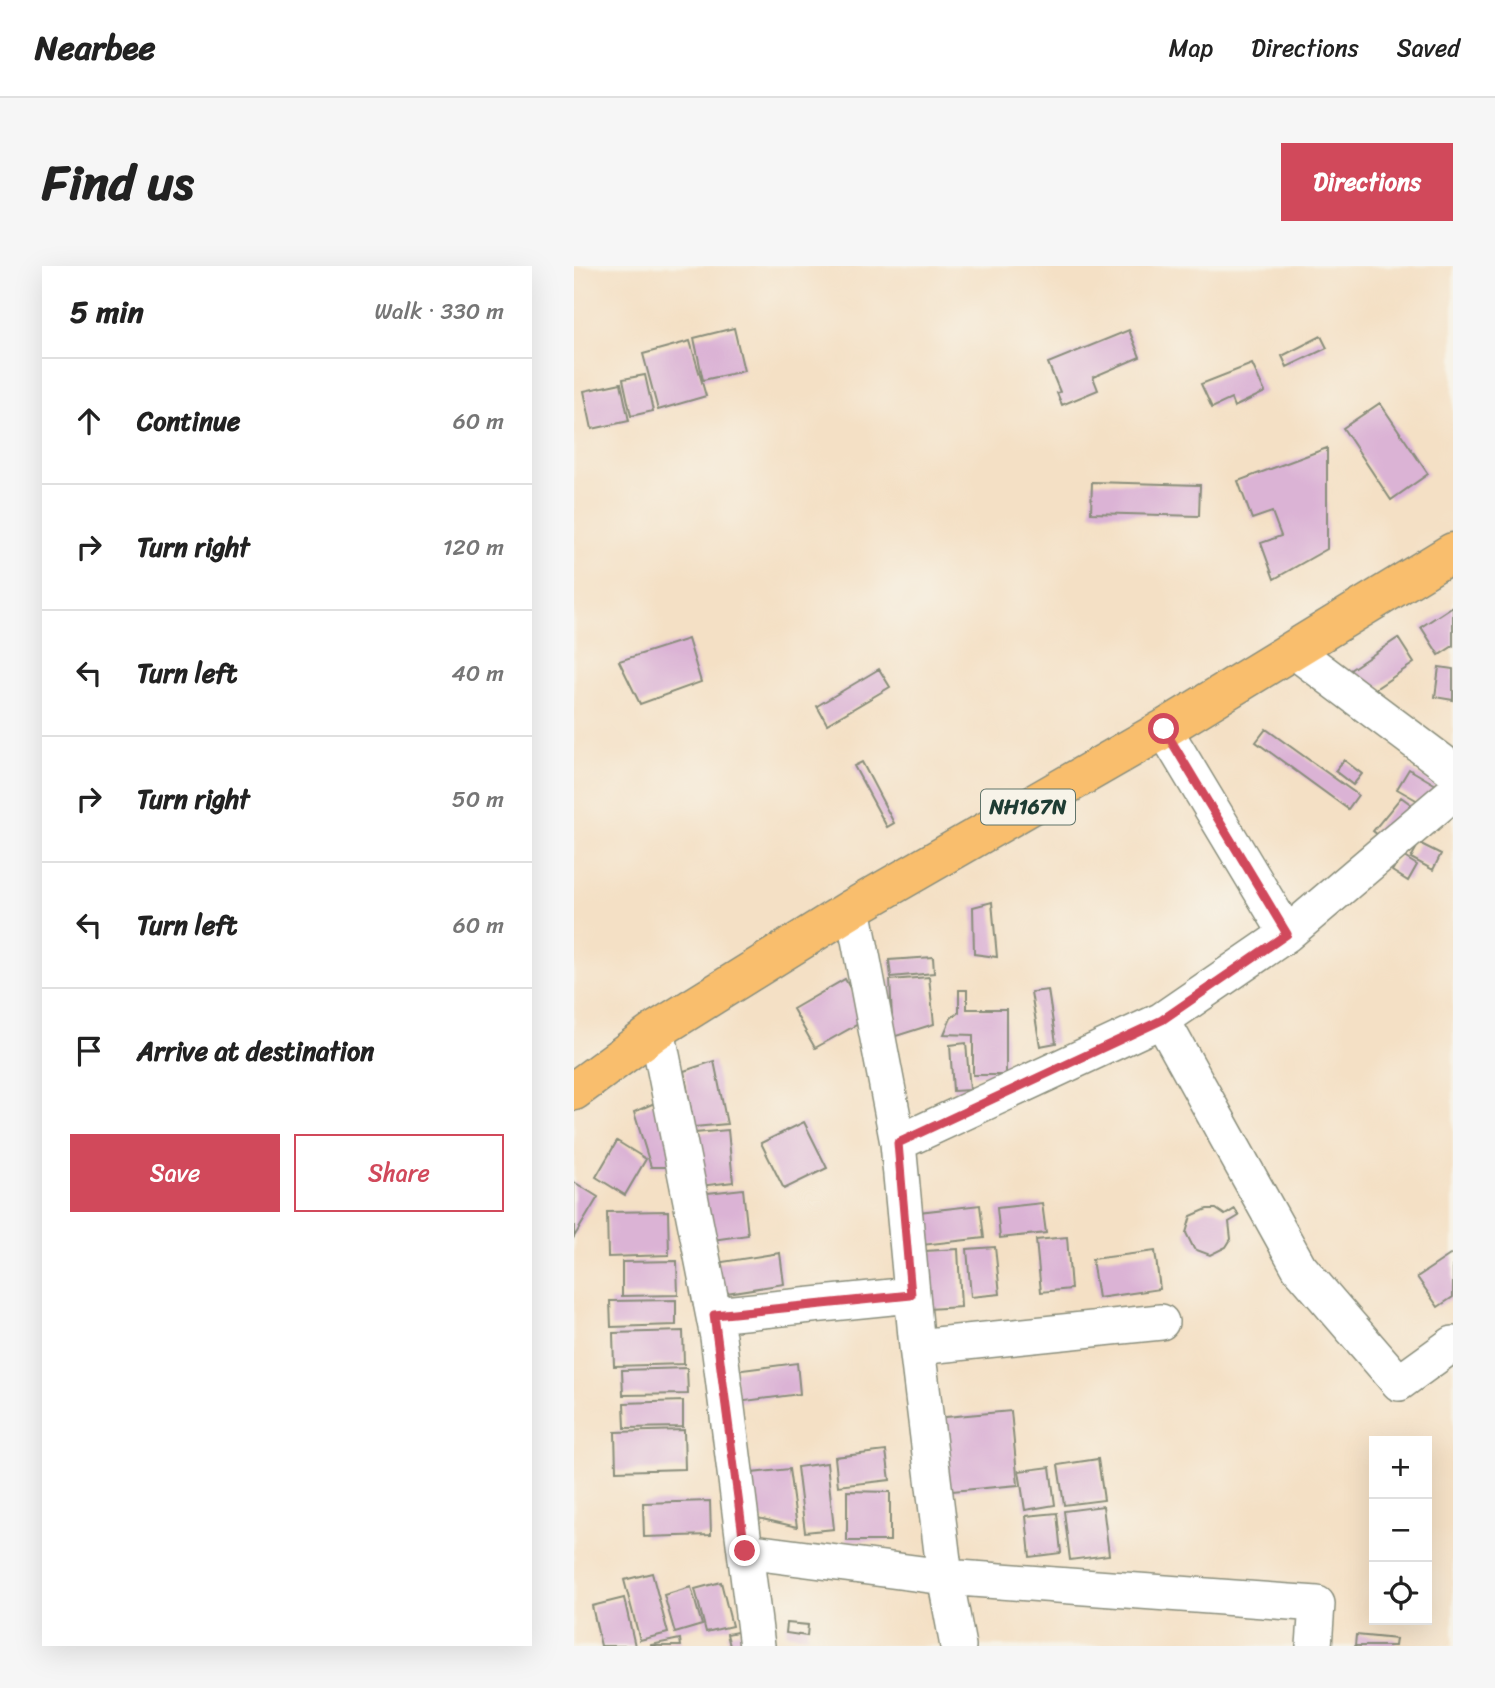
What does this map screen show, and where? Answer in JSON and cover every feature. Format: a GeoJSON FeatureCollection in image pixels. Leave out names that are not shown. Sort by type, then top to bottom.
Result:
{"type":"FeatureCollection","features":[{"type":"Feature","properties":{"kind":"highway","name":"NH167N"},"geometry":{"type":"LineString","coordinates":[[574,1091],[657,1030],[853,908],[1164,729],[1453,552]]}},
{"type":"Feature","properties":{"kind":"street"},"geometry":{"type":"LineString","coordinates":[[1293,650],[1453,770]]}},
{"type":"Feature","properties":{"kind":"street"},"geometry":{"type":"LineString","coordinates":[[1164,729],[1287,934]]}},
{"type":"Feature","properties":{"kind":"street"},"geometry":{"type":"LineString","coordinates":[[898,1143],[1162,1020],[1287,934],[1453,793]]}},
{"type":"Feature","properties":{"kind":"street"},"geometry":{"type":"LineString","coordinates":[[853,908],[898,1143],[917,1347],[945,1577],[958,1646]]}},
{"type":"Feature","properties":{"kind":"street"},"geometry":{"type":"LineString","coordinates":[[1162,1020],[1299,1267],[1399,1383],[1453,1344]]}},
{"type":"Feature","properties":{"kind":"street"},"geometry":{"type":"LineString","coordinates":[[657,1030],[714,1315],[758,1646]]}},
{"type":"Feature","properties":{"kind":"street"},"geometry":{"type":"LineString","coordinates":[[714,1315],[911,1295]]}},
{"type":"Feature","properties":{"kind":"street"},"geometry":{"type":"LineString","coordinates":[[917,1347],[1161,1322]]}},
{"type":"Feature","properties":{"kind":"street"},"geometry":{"type":"LineString","coordinates":[[745,1551],[945,1577],[1317,1604],[1314,1646]]}},
{"type":"Feature","properties":{"kind":"building"},"geometry":{"type":"Polygon","coordinates":[[[734,328],[744,371],[703,380],[694,338],[734,328]]]}},
{"type":"Feature","properties":{"kind":"building"},"geometry":{"type":"Polygon","coordinates":[[[1129,330],[1140,357],[1093,377],[1098,390],[1062,405],[1057,393],[1060,392],[1048,363],[1129,330]]]}},
{"type":"Feature","properties":{"kind":"building"},"geometry":{"type":"Polygon","coordinates":[[[1321,336],[1327,348],[1287,367],[1282,356],[1321,336]]]}},
{"type":"Feature","properties":{"kind":"building"},"geometry":{"type":"Polygon","coordinates":[[[690,341],[706,396],[658,410],[643,354],[690,341]]]}},
{"type":"Feature","properties":{"kind":"building"},"geometry":{"type":"Polygon","coordinates":[[[1252,364],[1265,392],[1234,407],[1231,399],[1212,408],[1201,384],[1252,364]]]}},
{"type":"Feature","properties":{"kind":"building"},"geometry":{"type":"Polygon","coordinates":[[[645,375],[653,411],[631,416],[623,379],[645,375]]]}},
{"type":"Feature","properties":{"kind":"building"},"geometry":{"type":"Polygon","coordinates":[[[621,383],[629,421],[592,429],[584,391],[621,383]]]}},
{"type":"Feature","properties":{"kind":"building"},"geometry":{"type":"Polygon","coordinates":[[[1380,403],[1428,474],[1391,500],[1343,428],[1380,403]]]}},
{"type":"Feature","properties":{"kind":"building"},"geometry":{"type":"Polygon","coordinates":[[[1327,448],[1327,549],[1274,579],[1261,543],[1281,536],[1272,512],[1252,519],[1238,481],[1327,448]]]}},
{"type":"Feature","properties":{"kind":"building"},"geometry":{"type":"Polygon","coordinates":[[[1092,482],[1200,485],[1199,516],[1091,513],[1092,482]]]}},
{"type":"Feature","properties":{"kind":"building"},"geometry":{"type":"Polygon","coordinates":[[[1453,606],[1453,646],[1439,655],[1421,627],[1453,606]]]}},
{"type":"Feature","properties":{"kind":"building"},"geometry":{"type":"Polygon","coordinates":[[[1398,638],[1414,663],[1360,699],[1344,674],[1398,638]]]}},
{"type":"Feature","properties":{"kind":"building"},"geometry":{"type":"Polygon","coordinates":[[[688,639],[701,682],[640,704],[619,661],[688,639]]]}},
{"type":"Feature","properties":{"kind":"building"},"geometry":{"type":"Polygon","coordinates":[[[1439,667],[1453,669],[1453,700],[1435,697],[1439,667]]]}},
{"type":"Feature","properties":{"kind":"building"},"geometry":{"type":"Polygon","coordinates":[[[879,669],[890,687],[827,724],[817,706],[879,669]]]}},
{"type":"Feature","properties":{"kind":"building"},"geometry":{"type":"Polygon","coordinates":[[[1266,729],[1358,795],[1348,809],[1256,742],[1266,729]]]}},
{"type":"Feature","properties":{"kind":"building"},"geometry":{"type":"Polygon","coordinates":[[[1344,760],[1362,774],[1353,785],[1335,771],[1344,760]]]}},
{"type":"Feature","properties":{"kind":"building"},"geometry":{"type":"Polygon","coordinates":[[[862,762],[894,823],[887,827],[854,766],[862,762]]]}},
{"type":"Feature","properties":{"kind":"building"},"geometry":{"type":"Polygon","coordinates":[[[1409,769],[1436,785],[1425,805],[1397,789],[1409,769]]]}},
{"type":"Feature","properties":{"kind":"building"},"geometry":{"type":"Polygon","coordinates":[[[1401,797],[1416,808],[1388,843],[1373,831],[1401,797]]]}},
{"type":"Feature","properties":{"kind":"building"},"geometry":{"type":"Polygon","coordinates":[[[1419,843],[1441,854],[1433,870],[1411,858],[1419,843]]]}},
{"type":"Feature","properties":{"kind":"building"},"geometry":{"type":"Polygon","coordinates":[[[1401,855],[1417,865],[1408,881],[1392,871],[1401,855]]]}},
{"type":"Feature","properties":{"kind":"building"},"geometry":{"type":"Polygon","coordinates":[[[992,902],[997,957],[974,954],[973,907],[992,902]]]}},
{"type":"Feature","properties":{"kind":"building"},"geometry":{"type":"Polygon","coordinates":[[[933,957],[934,973],[891,977],[889,960],[933,957]]]}},
{"type":"Feature","properties":{"kind":"building"},"geometry":{"type":"Polygon","coordinates":[[[929,977],[934,1024],[893,1037],[890,980],[929,977]]]}},
{"type":"Feature","properties":{"kind":"building"},"geometry":{"type":"Polygon","coordinates":[[[845,979],[867,1019],[815,1048],[793,1009],[845,979]]]}},
{"type":"Feature","properties":{"kind":"building"},"geometry":{"type":"Polygon","coordinates":[[[959,990],[967,990],[967,1009],[1006,1009],[1006,1075],[973,1075],[973,1035],[944,1034],[951,1018],[959,1012],[959,990]]]}},
{"type":"Feature","properties":{"kind":"building"},"geometry":{"type":"Polygon","coordinates":[[[1048,990],[1056,1043],[1040,1046],[1031,992],[1048,990]]]}},
{"type":"Feature","properties":{"kind":"building"},"geometry":{"type":"Polygon","coordinates":[[[966,1043],[970,1090],[953,1091],[950,1045],[966,1043]]]}},
{"type":"Feature","properties":{"kind":"building"},"geometry":{"type":"Polygon","coordinates":[[[714,1061],[727,1124],[694,1127],[684,1071],[714,1061]]]}},
{"type":"Feature","properties":{"kind":"building"},"geometry":{"type":"Polygon","coordinates":[[[668,1097],[675,1167],[651,1167],[634,1112],[668,1097]]]}},
{"type":"Feature","properties":{"kind":"building"},"geometry":{"type":"Polygon","coordinates":[[[804,1122],[827,1168],[784,1189],[761,1143],[804,1122]]]}},
{"type":"Feature","properties":{"kind":"building"},"geometry":{"type":"Polygon","coordinates":[[[728,1130],[733,1182],[700,1186],[695,1133],[728,1130]]]}},
{"type":"Feature","properties":{"kind":"building"},"geometry":{"type":"Polygon","coordinates":[[[617,1141],[646,1159],[625,1195],[596,1177],[617,1141]]]}},
{"type":"Feature","properties":{"kind":"building"},"geometry":{"type":"Polygon","coordinates":[[[574,1182],[598,1197],[574,1237],[574,1182]]]}},
{"type":"Feature","properties":{"kind":"building"},"geometry":{"type":"Polygon","coordinates":[[[743,1189],[748,1235],[705,1241],[699,1194],[743,1189]]]}},
{"type":"Feature","properties":{"kind":"building"},"geometry":{"type":"Polygon","coordinates":[[[1042,1203],[1046,1233],[1000,1238],[997,1208],[1042,1203]]]}},
{"type":"Feature","properties":{"kind":"building"},"geometry":{"type":"Polygon","coordinates":[[[980,1205],[984,1238],[922,1245],[919,1212],[980,1205]]]}},
{"type":"Feature","properties":{"kind":"building"},"geometry":{"type":"Polygon","coordinates":[[[1207,1209],[1216,1209],[1225,1215],[1235,1209],[1239,1216],[1229,1222],[1231,1239],[1226,1247],[1210,1255],[1194,1249],[1186,1233],[1191,1216],[1207,1209]]]}},
{"type":"Feature","properties":{"kind":"building"},"geometry":{"type":"Polygon","coordinates":[[[668,1211],[669,1255],[608,1257],[607,1212],[668,1211]]]}},
{"type":"Feature","properties":{"kind":"building"},"geometry":{"type":"Polygon","coordinates":[[[1067,1237],[1071,1289],[1041,1292],[1036,1240],[1067,1237]]]}},
{"type":"Feature","properties":{"kind":"building"},"geometry":{"type":"Polygon","coordinates":[[[995,1247],[1000,1294],[971,1297],[967,1249],[995,1247]]]}},
{"type":"Feature","properties":{"kind":"building"},"geometry":{"type":"Polygon","coordinates":[[[958,1249],[961,1307],[928,1309],[925,1251],[958,1249]]]}},
{"type":"Feature","properties":{"kind":"building"},"geometry":{"type":"Polygon","coordinates":[[[1155,1251],[1160,1289],[1098,1298],[1092,1259],[1155,1251]]]}},
{"type":"Feature","properties":{"kind":"building"},"geometry":{"type":"Polygon","coordinates":[[[780,1253],[784,1284],[720,1294],[716,1263],[780,1253]]]}},
{"type":"Feature","properties":{"kind":"building"},"geometry":{"type":"Polygon","coordinates":[[[1453,1253],[1453,1297],[1438,1307],[1417,1277],[1453,1253]]]}},
{"type":"Feature","properties":{"kind":"building"},"geometry":{"type":"Polygon","coordinates":[[[677,1261],[678,1295],[622,1296],[622,1262],[677,1261]]]}},
{"type":"Feature","properties":{"kind":"building"},"geometry":{"type":"Polygon","coordinates":[[[676,1300],[676,1325],[611,1327],[610,1301],[676,1300]]]}},
{"type":"Feature","properties":{"kind":"building"},"geometry":{"type":"Polygon","coordinates":[[[683,1331],[684,1364],[614,1366],[613,1333],[683,1331]]]}},
{"type":"Feature","properties":{"kind":"building"},"geometry":{"type":"Polygon","coordinates":[[[797,1363],[800,1394],[738,1402],[734,1371],[797,1363]]]}},
{"type":"Feature","properties":{"kind":"building"},"geometry":{"type":"Polygon","coordinates":[[[687,1368],[688,1394],[623,1395],[622,1370],[687,1368]]]}},
{"type":"Feature","properties":{"kind":"building"},"geometry":{"type":"Polygon","coordinates":[[[683,1401],[683,1427],[625,1428],[624,1403],[683,1401]]]}},
{"type":"Feature","properties":{"kind":"building"},"geometry":{"type":"Polygon","coordinates":[[[1011,1411],[1018,1485],[941,1492],[935,1418],[1011,1411]]]}},
{"type":"Feature","properties":{"kind":"building"},"geometry":{"type":"Polygon","coordinates":[[[684,1430],[685,1469],[616,1471],[615,1432],[684,1430]]]}},
{"type":"Feature","properties":{"kind":"building"},"geometry":{"type":"Polygon","coordinates":[[[886,1451],[890,1480],[838,1486],[835,1457],[886,1451]]]}},
{"type":"Feature","properties":{"kind":"building"},"geometry":{"type":"Polygon","coordinates":[[[1098,1459],[1104,1500],[1064,1505],[1058,1465],[1098,1459]]]}},
{"type":"Feature","properties":{"kind":"building"},"geometry":{"type":"Polygon","coordinates":[[[827,1463],[834,1529],[805,1532],[797,1467],[827,1463]]]}},
{"type":"Feature","properties":{"kind":"building"},"geometry":{"type":"Polygon","coordinates":[[[1050,1467],[1055,1505],[1025,1510],[1019,1471],[1050,1467]]]}},
{"type":"Feature","properties":{"kind":"building"},"geometry":{"type":"Polygon","coordinates":[[[789,1469],[797,1527],[749,1516],[752,1473],[789,1469]]]}},
{"type":"Feature","properties":{"kind":"building"},"geometry":{"type":"Polygon","coordinates":[[[847,1491],[890,1492],[890,1541],[847,1541],[847,1491]]]}},
{"type":"Feature","properties":{"kind":"building"},"geometry":{"type":"Polygon","coordinates":[[[710,1501],[711,1535],[644,1537],[643,1503],[710,1501]]]}},
{"type":"Feature","properties":{"kind":"building"},"geometry":{"type":"Polygon","coordinates":[[[1103,1506],[1109,1555],[1070,1560],[1064,1511],[1103,1506]]]}},
{"type":"Feature","properties":{"kind":"building"},"geometry":{"type":"Polygon","coordinates":[[[1057,1513],[1061,1553],[1030,1557],[1026,1516],[1057,1513]]]}},
{"type":"Feature","properties":{"kind":"building"},"geometry":{"type":"Polygon","coordinates":[[[652,1573],[668,1633],[640,1640],[624,1580],[652,1573]]]}},
{"type":"Feature","properties":{"kind":"building"},"geometry":{"type":"Polygon","coordinates":[[[721,1582],[732,1626],[706,1632],[695,1589],[721,1582]]]}},
{"type":"Feature","properties":{"kind":"building"},"geometry":{"type":"Polygon","coordinates":[[[691,1587],[702,1625],[675,1633],[664,1595],[691,1587]]]}},
{"type":"Feature","properties":{"kind":"building"},"geometry":{"type":"Polygon","coordinates":[[[624,1598],[635,1646],[601,1646],[592,1606],[624,1598]]]}},
{"type":"Feature","properties":{"kind":"building"},"geometry":{"type":"Polygon","coordinates":[[[787,1623],[808,1625],[807,1636],[786,1633],[787,1623]]]}},
{"type":"Feature","properties":{"kind":"building"},"geometry":{"type":"Polygon","coordinates":[[[752,1629],[756,1646],[730,1646],[727,1634],[752,1629]]]}},
{"type":"Feature","properties":{"kind":"building"},"geometry":{"type":"Polygon","coordinates":[[[1356,1635],[1396,1639],[1395,1646],[1355,1646],[1356,1635]]]}},
{"type":"Feature","properties":{"kind":"building"},"geometry":{"type":"Polygon","coordinates":[[[680,1639],[681,1646],[651,1646],[651,1645],[680,1639]]]}},
{"type":"Feature","properties":{"kind":"route"},"geometry":{"type":"LineString","coordinates":[[745,1551],[714,1315],[911,1295],[898,1143],[1162,1020],[1287,934],[1164,729]]}}]}
